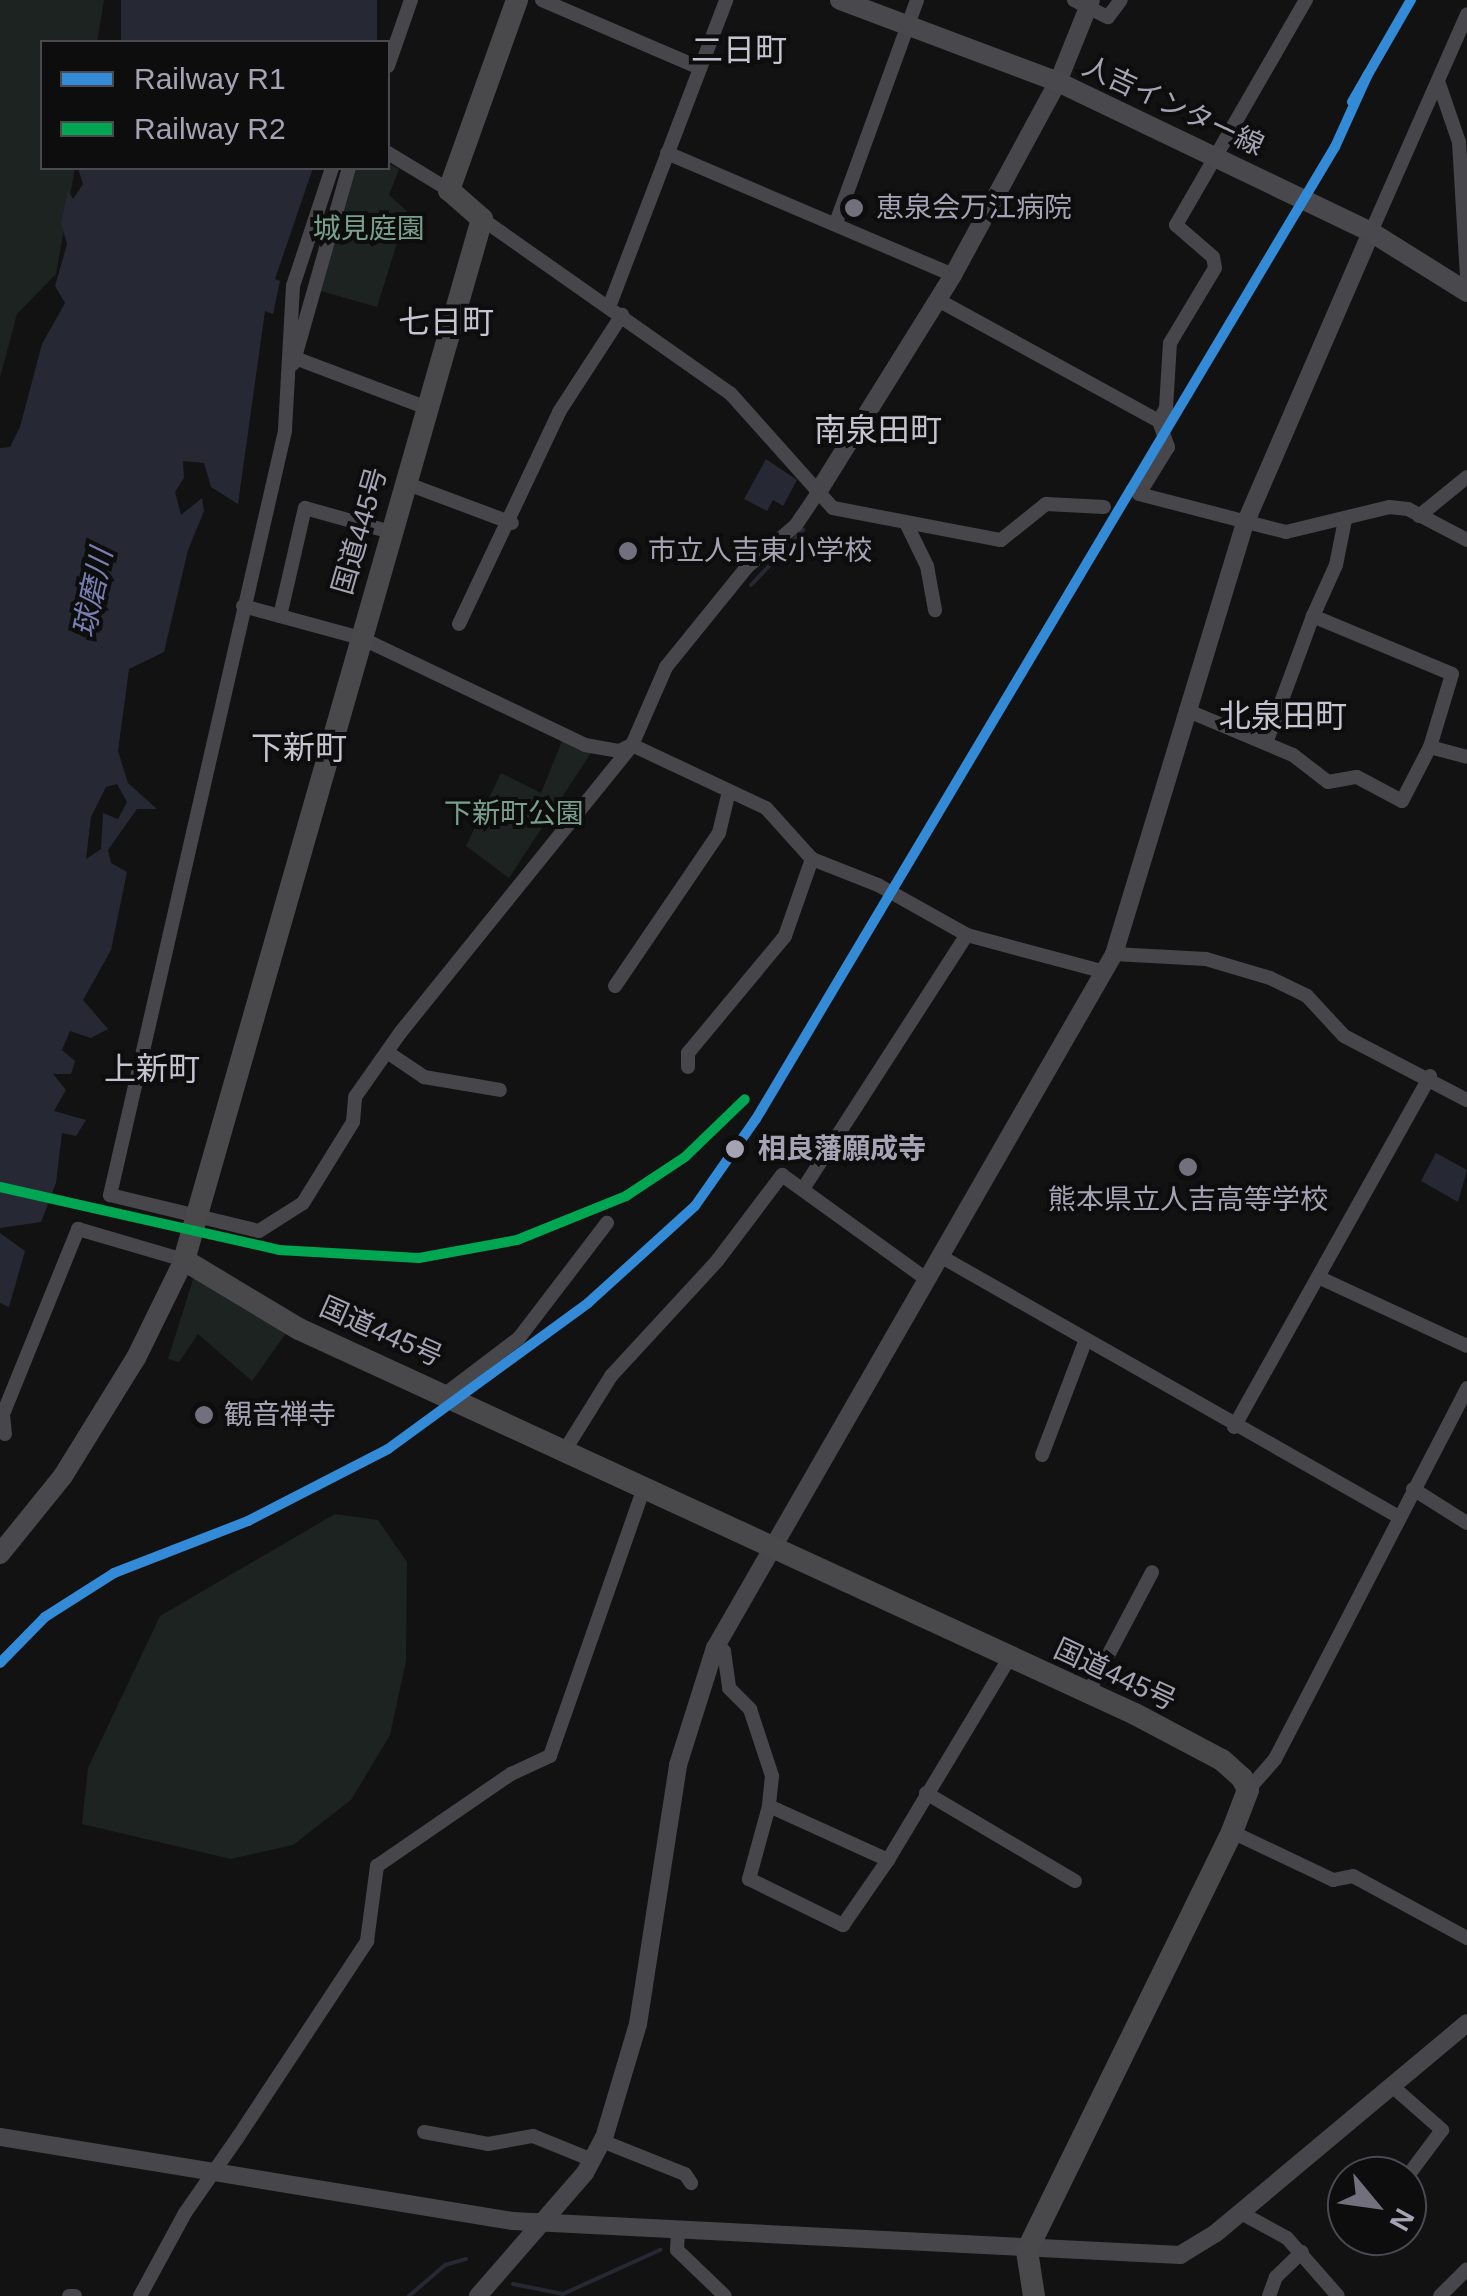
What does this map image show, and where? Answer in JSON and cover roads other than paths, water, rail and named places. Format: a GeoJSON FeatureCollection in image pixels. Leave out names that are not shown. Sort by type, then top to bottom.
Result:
{"type":"FeatureCollection","features":[{"type":"Feature","properties":{"kind":"highway"},"geometry":{"type":"LineString","coordinates":[[482,220],[449,190],[518,0]]}},
{"type":"Feature","properties":{"kind":"highway","name":"国道445号"},"geometry":{"type":"LineString","coordinates":[[482,220],[361,638],[200,1222],[184,1260],[299,1329],[1222,1760],[1248,1790]]}},
{"type":"Feature","properties":{"kind":"highway"},"geometry":{"type":"LineString","coordinates":[[1034,2296],[1027,2251],[1232,1832],[1248,1790]]}},
{"type":"Feature","properties":{"kind":"main road","name":"人吉インター線"},"geometry":{"type":"LineString","coordinates":[[840,0],[1058,82],[1371,232],[1467,292]]}},
{"type":"Feature","properties":{"kind":"main road"},"geometry":{"type":"LineString","coordinates":[[0,1554],[63,1476],[136,1358],[184,1260]]}},
{"type":"Feature","properties":{"kind":"street"},"geometry":{"type":"LineString","coordinates":[[390,60],[411,0]]}},
{"type":"Feature","properties":{"kind":"street"},"geometry":{"type":"LineString","coordinates":[[542,0],[700,68]]}},
{"type":"Feature","properties":{"kind":"street"},"geometry":{"type":"LineString","coordinates":[[459,624],[512,522],[559,412],[615,311],[668,153],[726,0]]}},
{"type":"Feature","properties":{"kind":"street"},"geometry":{"type":"LineString","coordinates":[[836,220],[917,0]]}},
{"type":"Feature","properties":{"kind":"street"},"geometry":{"type":"LineString","coordinates":[[331,170],[293,286],[285,430],[110,1195],[200,1222],[259,1231],[303,1203],[354,1122],[355,1096],[632,745],[666,667],[818,492],[938,300],[1058,82],[1084,2],[1108,17],[1121,0]]}},
{"type":"Feature","properties":{"kind":"street"},"geometry":{"type":"LineString","coordinates":[[1158,420],[1166,408],[1170,344],[1216,268],[1213,257],[1176,225],[1212,155],[1306,0]]}},
{"type":"Feature","properties":{"kind":"street"},"geometry":{"type":"LineString","coordinates":[[478,2296],[546,2220],[602,2142],[638,2024],[678,1764],[714,1648],[768,1547],[1109,963],[1244,526],[1467,14]]}},
{"type":"Feature","properties":{"kind":"street"},"geometry":{"type":"LineString","coordinates":[[1438,81],[1459,142],[1467,275]]}},
{"type":"Feature","properties":{"kind":"street"},"geometry":{"type":"LineString","coordinates":[[668,153],[836,220],[953,274]]}},
{"type":"Feature","properties":{"kind":"street"},"geometry":{"type":"LineString","coordinates":[[390,154],[449,190]]}},
{"type":"Feature","properties":{"kind":"street"},"geometry":{"type":"LineString","coordinates":[[284,398],[347,170]]}},
{"type":"Feature","properties":{"kind":"street"},"geometry":{"type":"LineString","coordinates":[[482,220],[730,393],[833,508],[1001,540],[1046,504],[1104,507]]}},
{"type":"Feature","properties":{"kind":"street"},"geometry":{"type":"LineString","coordinates":[[938,300],[1158,420],[1168,447],[1139,494],[1244,526],[1286,532],[1389,507],[1420,516],[1467,540]]}},
{"type":"Feature","properties":{"kind":"street"},"geometry":{"type":"LineString","coordinates":[[295,358],[427,408]]}},
{"type":"Feature","properties":{"kind":"street"},"geometry":{"type":"LineString","coordinates":[[1420,516],[1467,477]]}},
{"type":"Feature","properties":{"kind":"street"},"geometry":{"type":"LineString","coordinates":[[405,483],[512,522]]}},
{"type":"Feature","properties":{"kind":"street"},"geometry":{"type":"LineString","coordinates":[[280,616],[306,508],[391,532]]}},
{"type":"Feature","properties":{"kind":"street"},"geometry":{"type":"LineString","coordinates":[[1266,743],[1336,565],[1345,520]]}},
{"type":"Feature","properties":{"kind":"street"},"geometry":{"type":"LineString","coordinates":[[907,525],[926,566],[935,610]]}},
{"type":"Feature","properties":{"kind":"street"},"geometry":{"type":"LineString","coordinates":[[243,606],[361,638],[585,745],[619,751],[632,745]]}},
{"type":"Feature","properties":{"kind":"street"},"geometry":{"type":"LineString","coordinates":[[1186,710],[1266,743],[1328,782],[1357,777],[1402,800],[1430,747],[1452,674],[1313,616]]}},
{"type":"Feature","properties":{"kind":"street"},"geometry":{"type":"LineString","coordinates":[[632,745],[766,808],[812,859],[878,884],[966,935],[1109,963],[1206,959],[1270,978],[1307,996],[1344,1036],[1430,1076],[1467,1100]]}},
{"type":"Feature","properties":{"kind":"street"},"geometry":{"type":"LineString","coordinates":[[1430,747],[1467,757]]}},
{"type":"Feature","properties":{"kind":"street"},"geometry":{"type":"LineString","coordinates":[[615,986],[718,833],[729,791]]}},
{"type":"Feature","properties":{"kind":"street"},"geometry":{"type":"LineString","coordinates":[[688,1067],[688,1053],[785,936],[812,859]]}},
{"type":"Feature","properties":{"kind":"street"},"geometry":{"type":"LineString","coordinates":[[803,1189],[966,935]]}},
{"type":"Feature","properties":{"kind":"street"},"geometry":{"type":"LineString","coordinates":[[387,1052],[424,1077],[500,1090]]}},
{"type":"Feature","properties":{"kind":"street"},"geometry":{"type":"LineString","coordinates":[[1234,1427],[1430,1076]]}},
{"type":"Feature","properties":{"kind":"street"},"geometry":{"type":"LineString","coordinates":[[565,1450],[610,1376],[717,1261],[782,1174],[926,1280]]}},
{"type":"Feature","properties":{"kind":"street"},"geometry":{"type":"LineString","coordinates":[[445,1394],[519,1338],[607,1222]]}},
{"type":"Feature","properties":{"kind":"street"},"geometry":{"type":"LineString","coordinates":[[4,1434],[3,1414],[78,1229],[184,1260]]}},
{"type":"Feature","properties":{"kind":"street"},"geometry":{"type":"LineString","coordinates":[[940,1256],[1234,1427],[1399,1517]]}},
{"type":"Feature","properties":{"kind":"street"},"geometry":{"type":"LineString","coordinates":[[1318,1278],[1467,1346]]}},
{"type":"Feature","properties":{"kind":"street"},"geometry":{"type":"LineString","coordinates":[[1042,1455],[1085,1342]]}},
{"type":"Feature","properties":{"kind":"street"},"geometry":{"type":"LineString","coordinates":[[1248,1790],[1275,1760],[1467,1388]]}},
{"type":"Feature","properties":{"kind":"street"},"geometry":{"type":"LineString","coordinates":[[140,2296],[185,2213],[367,1941],[376,1866],[511,1774],[550,1756],[644,1488]]}},
{"type":"Feature","properties":{"kind":"street"},"geometry":{"type":"LineString","coordinates":[[1412,1489],[1467,1523]]}},
{"type":"Feature","properties":{"kind":"street"},"geometry":{"type":"LineString","coordinates":[[1087,1695],[1152,1572]]}},
{"type":"Feature","properties":{"kind":"street"},"geometry":{"type":"LineString","coordinates":[[714,1648],[724,1651],[730,1688],[750,1709],[772,1776],[749,1880],[842,1925],[888,1860],[1009,1659]]}},
{"type":"Feature","properties":{"kind":"street"},"geometry":{"type":"LineString","coordinates":[[926,1793],[1075,1881]]}},
{"type":"Feature","properties":{"kind":"street"},"geometry":{"type":"LineString","coordinates":[[768,1806],[888,1860]]}},
{"type":"Feature","properties":{"kind":"street"},"geometry":{"type":"LineString","coordinates":[[1232,1832],[1282,1850],[1332,1880],[1354,1876],[1467,1938]]}},
{"type":"Feature","properties":{"kind":"street"},"geometry":{"type":"LineString","coordinates":[[0,2137],[513,2221],[1027,2251],[1180,2255],[1240,2213],[1467,2023]]}},
{"type":"Feature","properties":{"kind":"street"},"geometry":{"type":"LineString","coordinates":[[1392,2086],[1442,2130],[1422,2156]]}},
{"type":"Feature","properties":{"kind":"street"},"geometry":{"type":"LineString","coordinates":[[424,2132],[488,2144],[533,2136],[592,2160]]}},
{"type":"Feature","properties":{"kind":"street"},"geometry":{"type":"LineString","coordinates":[[602,2142],[685,2174],[691,2183]]}},
{"type":"Feature","properties":{"kind":"street"},"geometry":{"type":"LineString","coordinates":[[1240,2213],[1302,2252],[1338,2296]]}},
{"type":"Feature","properties":{"kind":"street"},"geometry":{"type":"LineString","coordinates":[[678,2231],[677,2250],[726,2296]]}},
{"type":"Feature","properties":{"kind":"street"},"geometry":{"type":"LineString","coordinates":[[1270,2296],[1276,2277],[1302,2252]]}},
{"type":"Feature","properties":{"kind":"street"},"geometry":{"type":"LineString","coordinates":[[1440,2296],[1467,2268]]}},
{"type":"Feature","properties":{"kind":"water"},"geometry":{"type":"Polygon","coordinates":[[[121,0],[377,0],[377,40],[121,40],[121,0]]]}},
{"type":"Feature","properties":{"kind":"water","name":"球磨川"},"geometry":{"type":"Polygon","coordinates":[[[79,170],[312,170],[275,279],[280,281],[273,314],[265,311],[238,504],[211,487],[204,463],[183,461],[184,478],[175,492],[181,515],[202,498],[204,511],[188,550],[164,652],[129,669],[118,751],[128,783],[157,809],[137,809],[108,850],[111,863],[127,872],[111,950],[83,1000],[108,1029],[91,1038],[70,1031],[62,1050],[75,1061],[71,1074],[53,1074],[66,1090],[54,1111],[86,1120],[76,1136],[62,1133],[56,1183],[41,1222],[0,1228],[0,448],[10,447],[20,427],[42,344],[65,303],[55,286],[67,244],[61,223],[68,190],[73,199],[83,184],[79,170]],[[117,784],[106,787],[91,817],[86,859],[101,849],[103,813],[118,819],[127,802],[117,784]]]}},
{"type":"Feature","properties":{"kind":"water"},"geometry":{"type":"Polygon","coordinates":[[[766,459],[797,480],[783,506],[773,500],[767,511],[744,499],[766,459]]]}},
{"type":"Feature","properties":{"kind":"water"},"geometry":{"type":"Polygon","coordinates":[[[1436,1153],[1467,1170],[1458,1202],[1421,1181],[1436,1153]]]}},
{"type":"Feature","properties":{"kind":"water"},"geometry":{"type":"Polygon","coordinates":[[[0,1233],[25,1251],[9,1307],[0,1303],[0,1233]]]}},
{"type":"Feature","properties":{"kind":"waterway"},"geometry":{"type":"LineString","coordinates":[[751,585],[803,530]]}},
{"type":"Feature","properties":{"kind":"waterway"},"geometry":{"type":"LineString","coordinates":[[513,2284],[563,2294],[660,2250]]}},
{"type":"Feature","properties":{"kind":"waterway"},"geometry":{"type":"LineString","coordinates":[[409,2296],[445,2265],[466,2259]]}},
{"type":"Feature","properties":{"kind":"rail line","name":"R1"},"geometry":{"type":"LineString","coordinates":[[1352,102],[1411,0]]}},
{"type":"Feature","properties":{"kind":"rail line","name":"R1"},"geometry":{"type":"LineString","coordinates":[[0,1663],[45,1617],[114,1573],[248,1521],[388,1449],[588,1303],[695,1206],[756,1119],[1335,147],[1368,74]]}},
{"type":"Feature","properties":{"kind":"rail line","name":"R2"},"geometry":{"type":"LineString","coordinates":[[0,1187],[279,1250],[419,1258],[517,1240],[626,1196],[685,1157],[745,1099]]}},
{"type":"Feature","properties":{"kind":"place","name":"恵泉会万江病院"},"geometry":{"type":"Point","coordinates":[854,208]}},
{"type":"Feature","properties":{"kind":"place","name":"市立人吉東小学校"},"geometry":{"type":"Point","coordinates":[628,551]}},
{"type":"Feature","properties":{"kind":"place","name":"相良藩願成寺"},"geometry":{"type":"Point","coordinates":[735,1149]}},
{"type":"Feature","properties":{"kind":"place","name":"熊本県立人吉高等学校"},"geometry":{"type":"Point","coordinates":[1188,1167]}},
{"type":"Feature","properties":{"kind":"place","name":"観音禅寺"},"geometry":{"type":"Point","coordinates":[204,1415]}},
{"type":"Feature","properties":{"kind":"district","name":"二日町"},"geometry":{"type":"Point","coordinates":[739,50]}},
{"type":"Feature","properties":{"kind":"district","name":"七日町"},"geometry":{"type":"Point","coordinates":[446,322]}},
{"type":"Feature","properties":{"kind":"district","name":"南泉田町"},"geometry":{"type":"Point","coordinates":[878,430]}},
{"type":"Feature","properties":{"kind":"district","name":"北泉田町"},"geometry":{"type":"Point","coordinates":[1283,716]}},
{"type":"Feature","properties":{"kind":"district","name":"下新町"},"geometry":{"type":"Point","coordinates":[299,748]}},
{"type":"Feature","properties":{"kind":"district","name":"上新町"},"geometry":{"type":"Point","coordinates":[152,1069]}},
{"type":"Feature","properties":{"kind":"park label","name":"城見庭園"},"geometry":{"type":"Point","coordinates":[369,229]}},
{"type":"Feature","properties":{"kind":"park label","name":"下新町公園"},"geometry":{"type":"Point","coordinates":[514,814]}}]}
